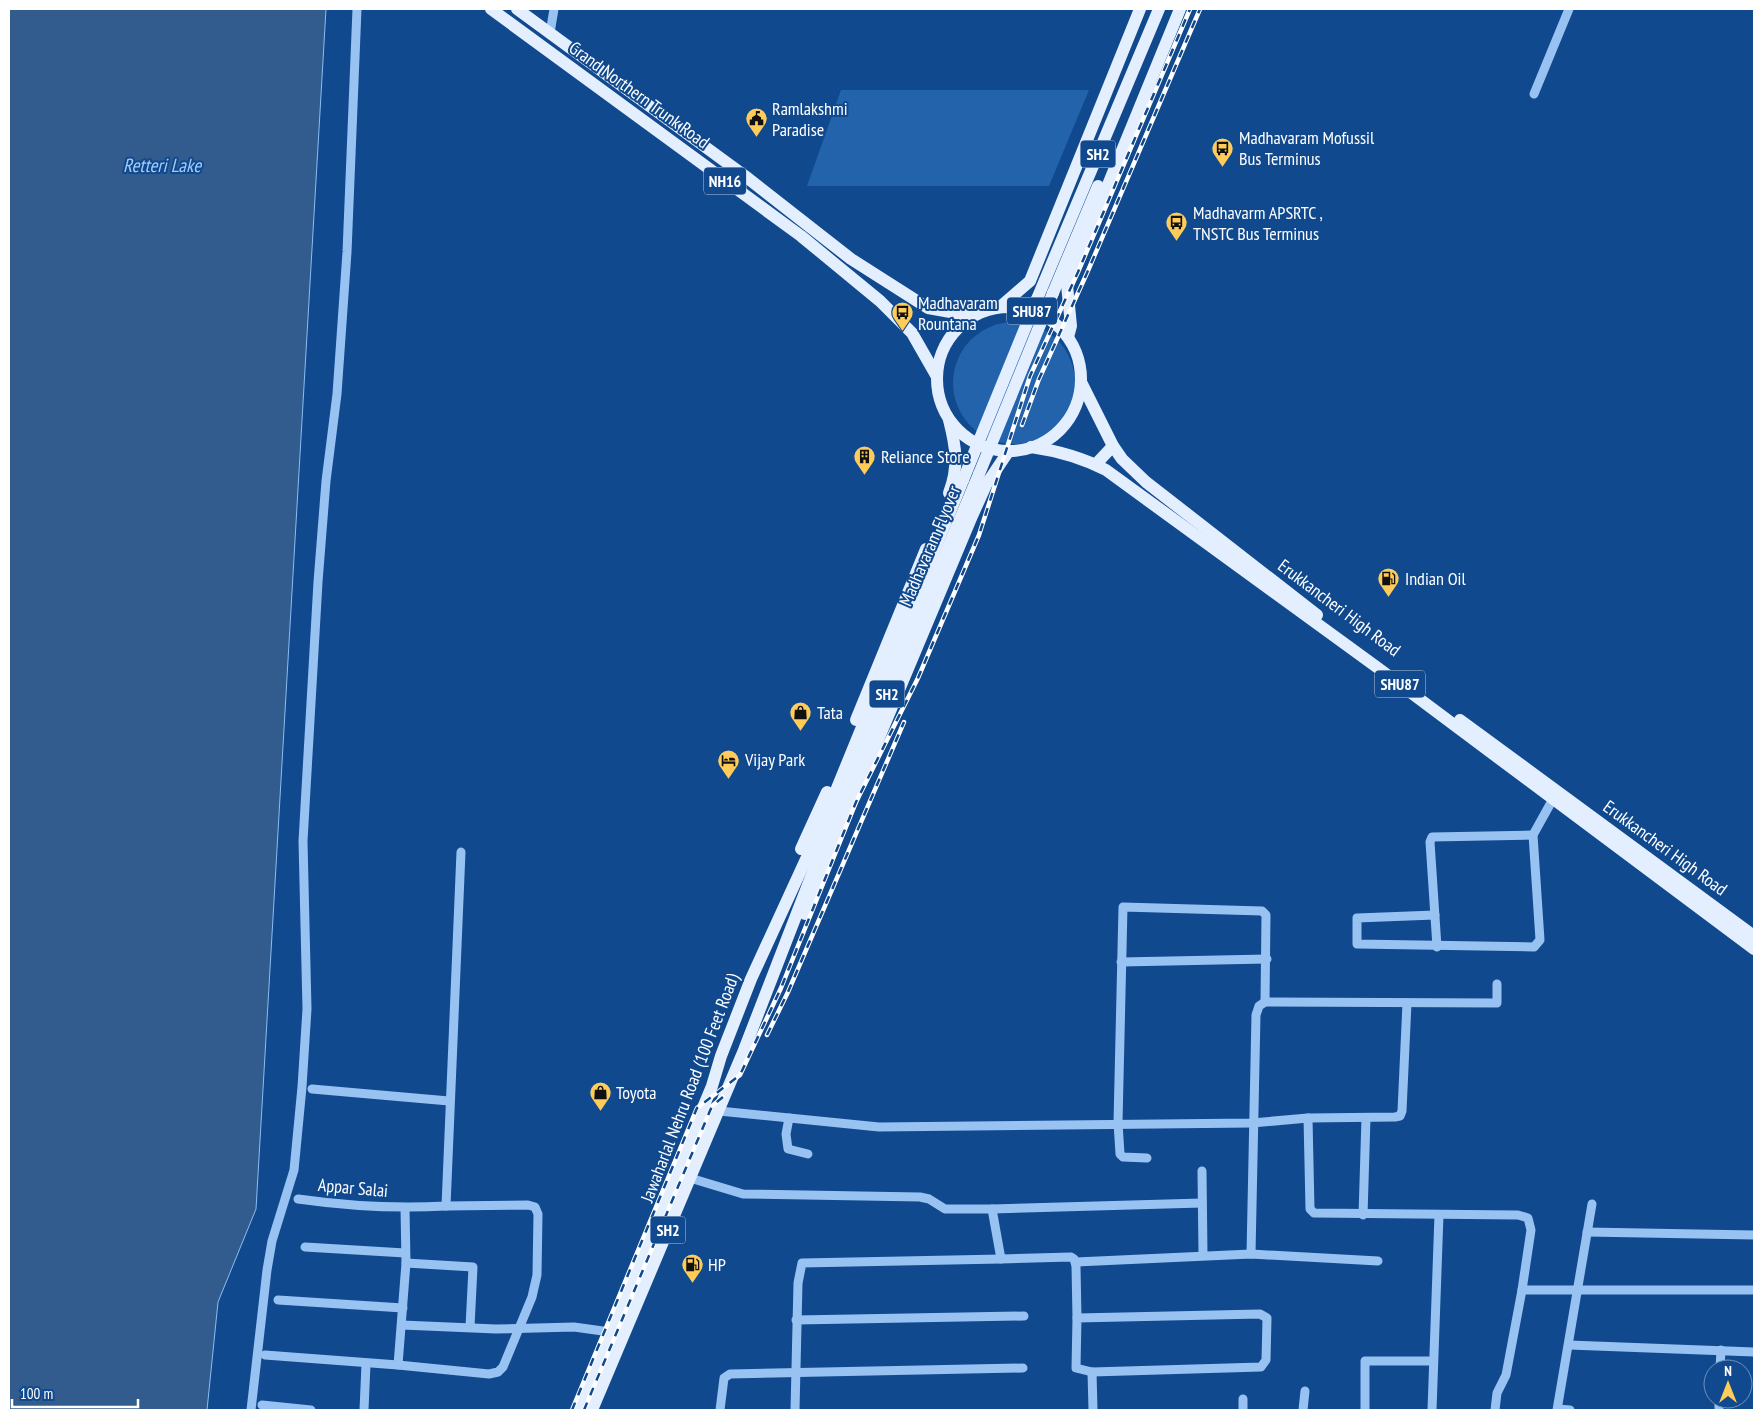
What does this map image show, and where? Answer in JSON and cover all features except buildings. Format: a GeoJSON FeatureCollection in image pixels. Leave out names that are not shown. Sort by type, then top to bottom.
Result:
{"type":"FeatureCollection","features":[{"type":"Feature","properties":{"kind":"main road","name":"Grand Northern Trunk Road"},"geometry":{"type":"LineString","coordinates":[[491,9],[801,236],[873,295],[912,333],[936,375]]}},
{"type":"Feature","properties":{"kind":"main road","name":"NH16"},"geometry":{"type":"LineString","coordinates":[[517,9],[745,176],[851,259],[928,308],[973,316]]}},
{"type":"Feature","properties":{"kind":"main road"},"geometry":{"type":"LineString","coordinates":[[1000,307],[1030,281],[1140,9]]}},
{"type":"Feature","properties":{"kind":"main road","name":"Madhavaram Flyover"},"geometry":{"type":"LineString","coordinates":[[779,918],[824,820],[1037,299],[1159,9]]}},
{"type":"Feature","properties":{"kind":"main road","name":"Madhavaram Flyover"},"geometry":{"type":"LineString","coordinates":[[790,932],[1173,9]]}},
{"type":"Feature","properties":{"kind":"main road"},"geometry":{"type":"LineString","coordinates":[[1068,337],[1071,326],[1067,285],[1180,9]]}},
{"type":"Feature","properties":{"kind":"main road","name":"SHU87"},"geometry":{"type":"LineString","coordinates":[[1000,307],[1020,308],[1038,313],[1055,323],[1068,337],[1079,359],[1082,384],[1077,405],[1067,424],[1051,439],[1031,447],[1008,452],[985,448],[965,437],[949,420],[939,399],[936,375],[942,352],[954,332],[973,316],[1000,307]]}},
{"type":"Feature","properties":{"kind":"main road","name":"Erukkancheri High Road"},"geometry":{"type":"LineString","coordinates":[[1082,384],[1113,446],[1122,459],[1146,482],[1331,625],[1754,936]]}},
{"type":"Feature","properties":{"kind":"main road"},"geometry":{"type":"LineString","coordinates":[[779,918],[775,908],[831,784],[953,482],[957,455],[949,420]]}},
{"type":"Feature","properties":{"kind":"main road"},"geometry":{"type":"LineString","coordinates":[[1096,464],[1113,446]]}},
{"type":"Feature","properties":{"kind":"main road","name":"SHU87"},"geometry":{"type":"LineString","coordinates":[[1031,447],[1060,451],[1096,464],[1166,512],[1754,949]]}},
{"type":"Feature","properties":{"kind":"main road"},"geometry":{"type":"LineString","coordinates":[[790,932],[801,923],[986,485],[1008,452]]}},
{"type":"Feature","properties":{"kind":"main road","name":"Jawaharlal Nehru Road (100 Feet Road)"},"geometry":{"type":"LineString","coordinates":[[577,1410],[712,1086],[721,1056],[751,979],[779,918]]}},
{"type":"Feature","properties":{"kind":"main road","name":"Jawaharlal Nehru Road (100 Feet Road)"},"geometry":{"type":"LineString","coordinates":[[592,1410],[719,1111],[790,932]]}},
{"type":"Feature","properties":{"kind":"street"},"geometry":{"type":"LineString","coordinates":[[251,1410],[272,1241],[294,1170],[299,1134],[307,1008],[303,841],[320,563],[337,394],[347,252],[357,9]]}},
{"type":"Feature","properties":{"kind":"street"},"geometry":{"type":"LineString","coordinates":[[550,33],[554,9]]}},
{"type":"Feature","properties":{"kind":"street"},"geometry":{"type":"LineString","coordinates":[[1534,94],[1568,9]]}},
{"type":"Feature","properties":{"kind":"street"},"geometry":{"type":"LineString","coordinates":[[1435,915],[1361,916],[1357,918],[1356,922],[1357,943],[1361,946],[1437,947],[1534,947],[1538,944],[1540,940],[1532,835],[1553,799]]}},
{"type":"Feature","properties":{"kind":"street"},"geometry":{"type":"LineString","coordinates":[[1437,947],[1430,842],[1432,837],[1532,835]]}},
{"type":"Feature","properties":{"kind":"street"},"geometry":{"type":"LineString","coordinates":[[446,1206],[461,852]]}},
{"type":"Feature","properties":{"kind":"street"},"geometry":{"type":"LineString","coordinates":[[1147,1158],[1123,1158],[1120,1154],[1118,1123],[1121,910],[1125,906],[1262,910],[1266,915],[1267,959],[1265,1002]]}},
{"type":"Feature","properties":{"kind":"street"},"geometry":{"type":"LineString","coordinates":[[1121,962],[1267,959]]}},
{"type":"Feature","properties":{"kind":"street"},"geometry":{"type":"LineString","coordinates":[[1251,1254],[1252,1123],[1256,1015],[1259,1006],[1265,1002],[1497,1003],[1497,984]]}},
{"type":"Feature","properties":{"kind":"street"},"geometry":{"type":"LineString","coordinates":[[719,1111],[879,1127],[1252,1123],[1308,1118],[1395,1117],[1400,1116],[1402,1111],[1407,1003]]}},
{"type":"Feature","properties":{"kind":"street"},"geometry":{"type":"LineString","coordinates":[[312,1089],[449,1101]]}},
{"type":"Feature","properties":{"kind":"street"},"geometry":{"type":"LineString","coordinates":[[789,1118],[786,1134],[788,1149],[808,1154]]}},
{"type":"Feature","properties":{"kind":"street"},"geometry":{"type":"LineString","coordinates":[[1308,1118],[1310,1209],[1318,1215],[1518,1215],[1528,1218],[1532,1230],[1522,1290],[1506,1374],[1497,1393],[1495,1410]]}},
{"type":"Feature","properties":{"kind":"street"},"geometry":{"type":"LineString","coordinates":[[1363,1215],[1366,1118]]}},
{"type":"Feature","properties":{"kind":"street"},"geometry":{"type":"LineString","coordinates":[[1202,1171],[1203,1255]]}},
{"type":"Feature","properties":{"kind":"street"},"geometry":{"type":"LineString","coordinates":[[690,1178],[743,1194],[920,1197],[929,1198],[945,1209],[1202,1203]]}},
{"type":"Feature","properties":{"kind":"street","name":"Appar Salai"},"geometry":{"type":"LineString","coordinates":[[298,1199],[347,1206],[405,1208],[528,1205],[535,1208],[538,1214],[537,1276],[532,1297],[519,1328]]}},
{"type":"Feature","properties":{"kind":"street"},"geometry":{"type":"LineString","coordinates":[[1570,1410],[1558,1410],[1576,1291],[1592,1204]]}},
{"type":"Feature","properties":{"kind":"street"},"geometry":{"type":"LineString","coordinates":[[398,1365],[406,1263],[405,1208]]}},
{"type":"Feature","properties":{"kind":"street"},"geometry":{"type":"LineString","coordinates":[[992,1209],[1001,1259]]}},
{"type":"Feature","properties":{"kind":"street"},"geometry":{"type":"LineString","coordinates":[[1432,1410],[1439,1215]]}},
{"type":"Feature","properties":{"kind":"street"},"geometry":{"type":"LineString","coordinates":[[1587,1232],[1754,1234]]}},
{"type":"Feature","properties":{"kind":"street"},"geometry":{"type":"LineString","coordinates":[[305,1247],[405,1253]]}},
{"type":"Feature","properties":{"kind":"street"},"geometry":{"type":"LineString","coordinates":[[1076,1262],[1251,1254],[1378,1261]]}},
{"type":"Feature","properties":{"kind":"street"},"geometry":{"type":"LineString","coordinates":[[795,1410],[796,1320],[799,1275],[802,1263],[1071,1257],[1076,1262],[1076,1368],[1092,1372],[1261,1367],[1266,1360],[1267,1318],[1260,1314],[1077,1318]]}},
{"type":"Feature","properties":{"kind":"street"},"geometry":{"type":"LineString","coordinates":[[406,1263],[473,1267],[470,1327]]}},
{"type":"Feature","properties":{"kind":"street"},"geometry":{"type":"LineString","coordinates":[[1522,1290],[1754,1290]]}},
{"type":"Feature","properties":{"kind":"street"},"geometry":{"type":"LineString","coordinates":[[278,1300],[403,1308]]}},
{"type":"Feature","properties":{"kind":"street"},"geometry":{"type":"LineString","coordinates":[[796,1320],[1024,1316]]}},
{"type":"Feature","properties":{"kind":"street"},"geometry":{"type":"LineString","coordinates":[[402,1325],[519,1328],[574,1327],[610,1332]]}},
{"type":"Feature","properties":{"kind":"street"},"geometry":{"type":"LineString","coordinates":[[265,1355],[489,1374],[498,1372],[503,1367],[519,1328]]}},
{"type":"Feature","properties":{"kind":"street"},"geometry":{"type":"LineString","coordinates":[[1569,1344],[1754,1352]]}},
{"type":"Feature","properties":{"kind":"street"},"geometry":{"type":"LineString","coordinates":[[1721,1350],[1721,1359]]}},
{"type":"Feature","properties":{"kind":"street"},"geometry":{"type":"LineString","coordinates":[[1365,1410],[1365,1361],[1433,1361]]}},
{"type":"Feature","properties":{"kind":"street"},"geometry":{"type":"LineString","coordinates":[[364,1410],[366,1364]]}},
{"type":"Feature","properties":{"kind":"street"},"geometry":{"type":"LineString","coordinates":[[720,1410],[722,1381],[725,1375],[1023,1368]]}},
{"type":"Feature","properties":{"kind":"street"},"geometry":{"type":"LineString","coordinates":[[1092,1372],[1093,1410]]}},
{"type":"Feature","properties":{"kind":"street"},"geometry":{"type":"LineString","coordinates":[[1304,1391],[1304,1410]]}},
{"type":"Feature","properties":{"kind":"street"},"geometry":{"type":"LineString","coordinates":[[1242,1398],[1242,1410]]}},
{"type":"Feature","properties":{"kind":"street"},"geometry":{"type":"LineString","coordinates":[[262,1405],[311,1410]]}},
{"type":"Feature","properties":{"kind":"shaded area"},"geometry":{"type":"Polygon","coordinates":[[[841,90],[1089,90],[1049,186],[807,186],[841,90]]]}},
{"type":"Feature","properties":{"kind":"shaded area"},"geometry":{"type":"Polygon","coordinates":[[[1014,322],[1026,323],[1037,327],[1048,332],[1057,340],[1065,349],[1070,360],[1074,371],[1074,395],[1070,406],[1065,417],[1057,426],[1048,434],[1037,439],[1026,443],[1014,444],[1002,443],[991,439],[980,434],[971,426],[963,417],[958,406],[954,395],[953,383],[954,371],[958,360],[963,349],[971,340],[980,332],[991,327],[1002,323],[1014,322]]]}},
{"type":"Feature","properties":{"kind":"water","name":"Retteri Lake"},"geometry":{"type":"Polygon","coordinates":[[[9,9],[326,9],[256,1209],[218,1302],[207,1410],[9,1410],[9,9]]]}},
{"type":"Feature","properties":{"kind":"railway"},"geometry":{"type":"LineString","coordinates":[[572,1410],[697,1108],[740,1075],[781,988],[856,802],[918,678],[979,535],[1030,376],[1078,272],[1190,9]]}},
{"type":"Feature","properties":{"kind":"railway"},"geometry":{"type":"LineString","coordinates":[[1022,425],[1039,379],[1087,273],[1200,9]]}},
{"type":"Feature","properties":{"kind":"railway"},"geometry":{"type":"LineString","coordinates":[[767,1035],[788,992],[904,722]]}},
{"type":"Feature","properties":{"kind":"railway"},"geometry":{"type":"LineString","coordinates":[[584,1410],[712,1106],[723,1097]]}},
{"type":"Feature","properties":{"kind":"place","name":"Ramlakshmi Paradise"},"geometry":{"type":"Point","coordinates":[756,138]}},
{"type":"Feature","properties":{"kind":"place","name":"Madhavaram Mofussil Bus Terminus"},"geometry":{"type":"Point","coordinates":[1223,167]}},
{"type":"Feature","properties":{"kind":"place","name":"Madhavarm APSRTC , TNSTC Bus Terminus"},"geometry":{"type":"Point","coordinates":[1177,242]}},
{"type":"Feature","properties":{"kind":"place","name":"Madhavaram Rountana"},"geometry":{"type":"Point","coordinates":[902,332]}},
{"type":"Feature","properties":{"kind":"place","name":"Reliance Store"},"geometry":{"type":"Point","coordinates":[865,476]}},
{"type":"Feature","properties":{"kind":"place","name":"Indian Oil"},"geometry":{"type":"Point","coordinates":[1389,598]}},
{"type":"Feature","properties":{"kind":"place","name":"Tata"},"geometry":{"type":"Point","coordinates":[801,732]}},
{"type":"Feature","properties":{"kind":"place","name":"Vijay Park"},"geometry":{"type":"Point","coordinates":[729,779]}},
{"type":"Feature","properties":{"kind":"place","name":"Toyota"},"geometry":{"type":"Point","coordinates":[600,1112]}},
{"type":"Feature","properties":{"kind":"place","name":"HP"},"geometry":{"type":"Point","coordinates":[692,1284]}}]}
